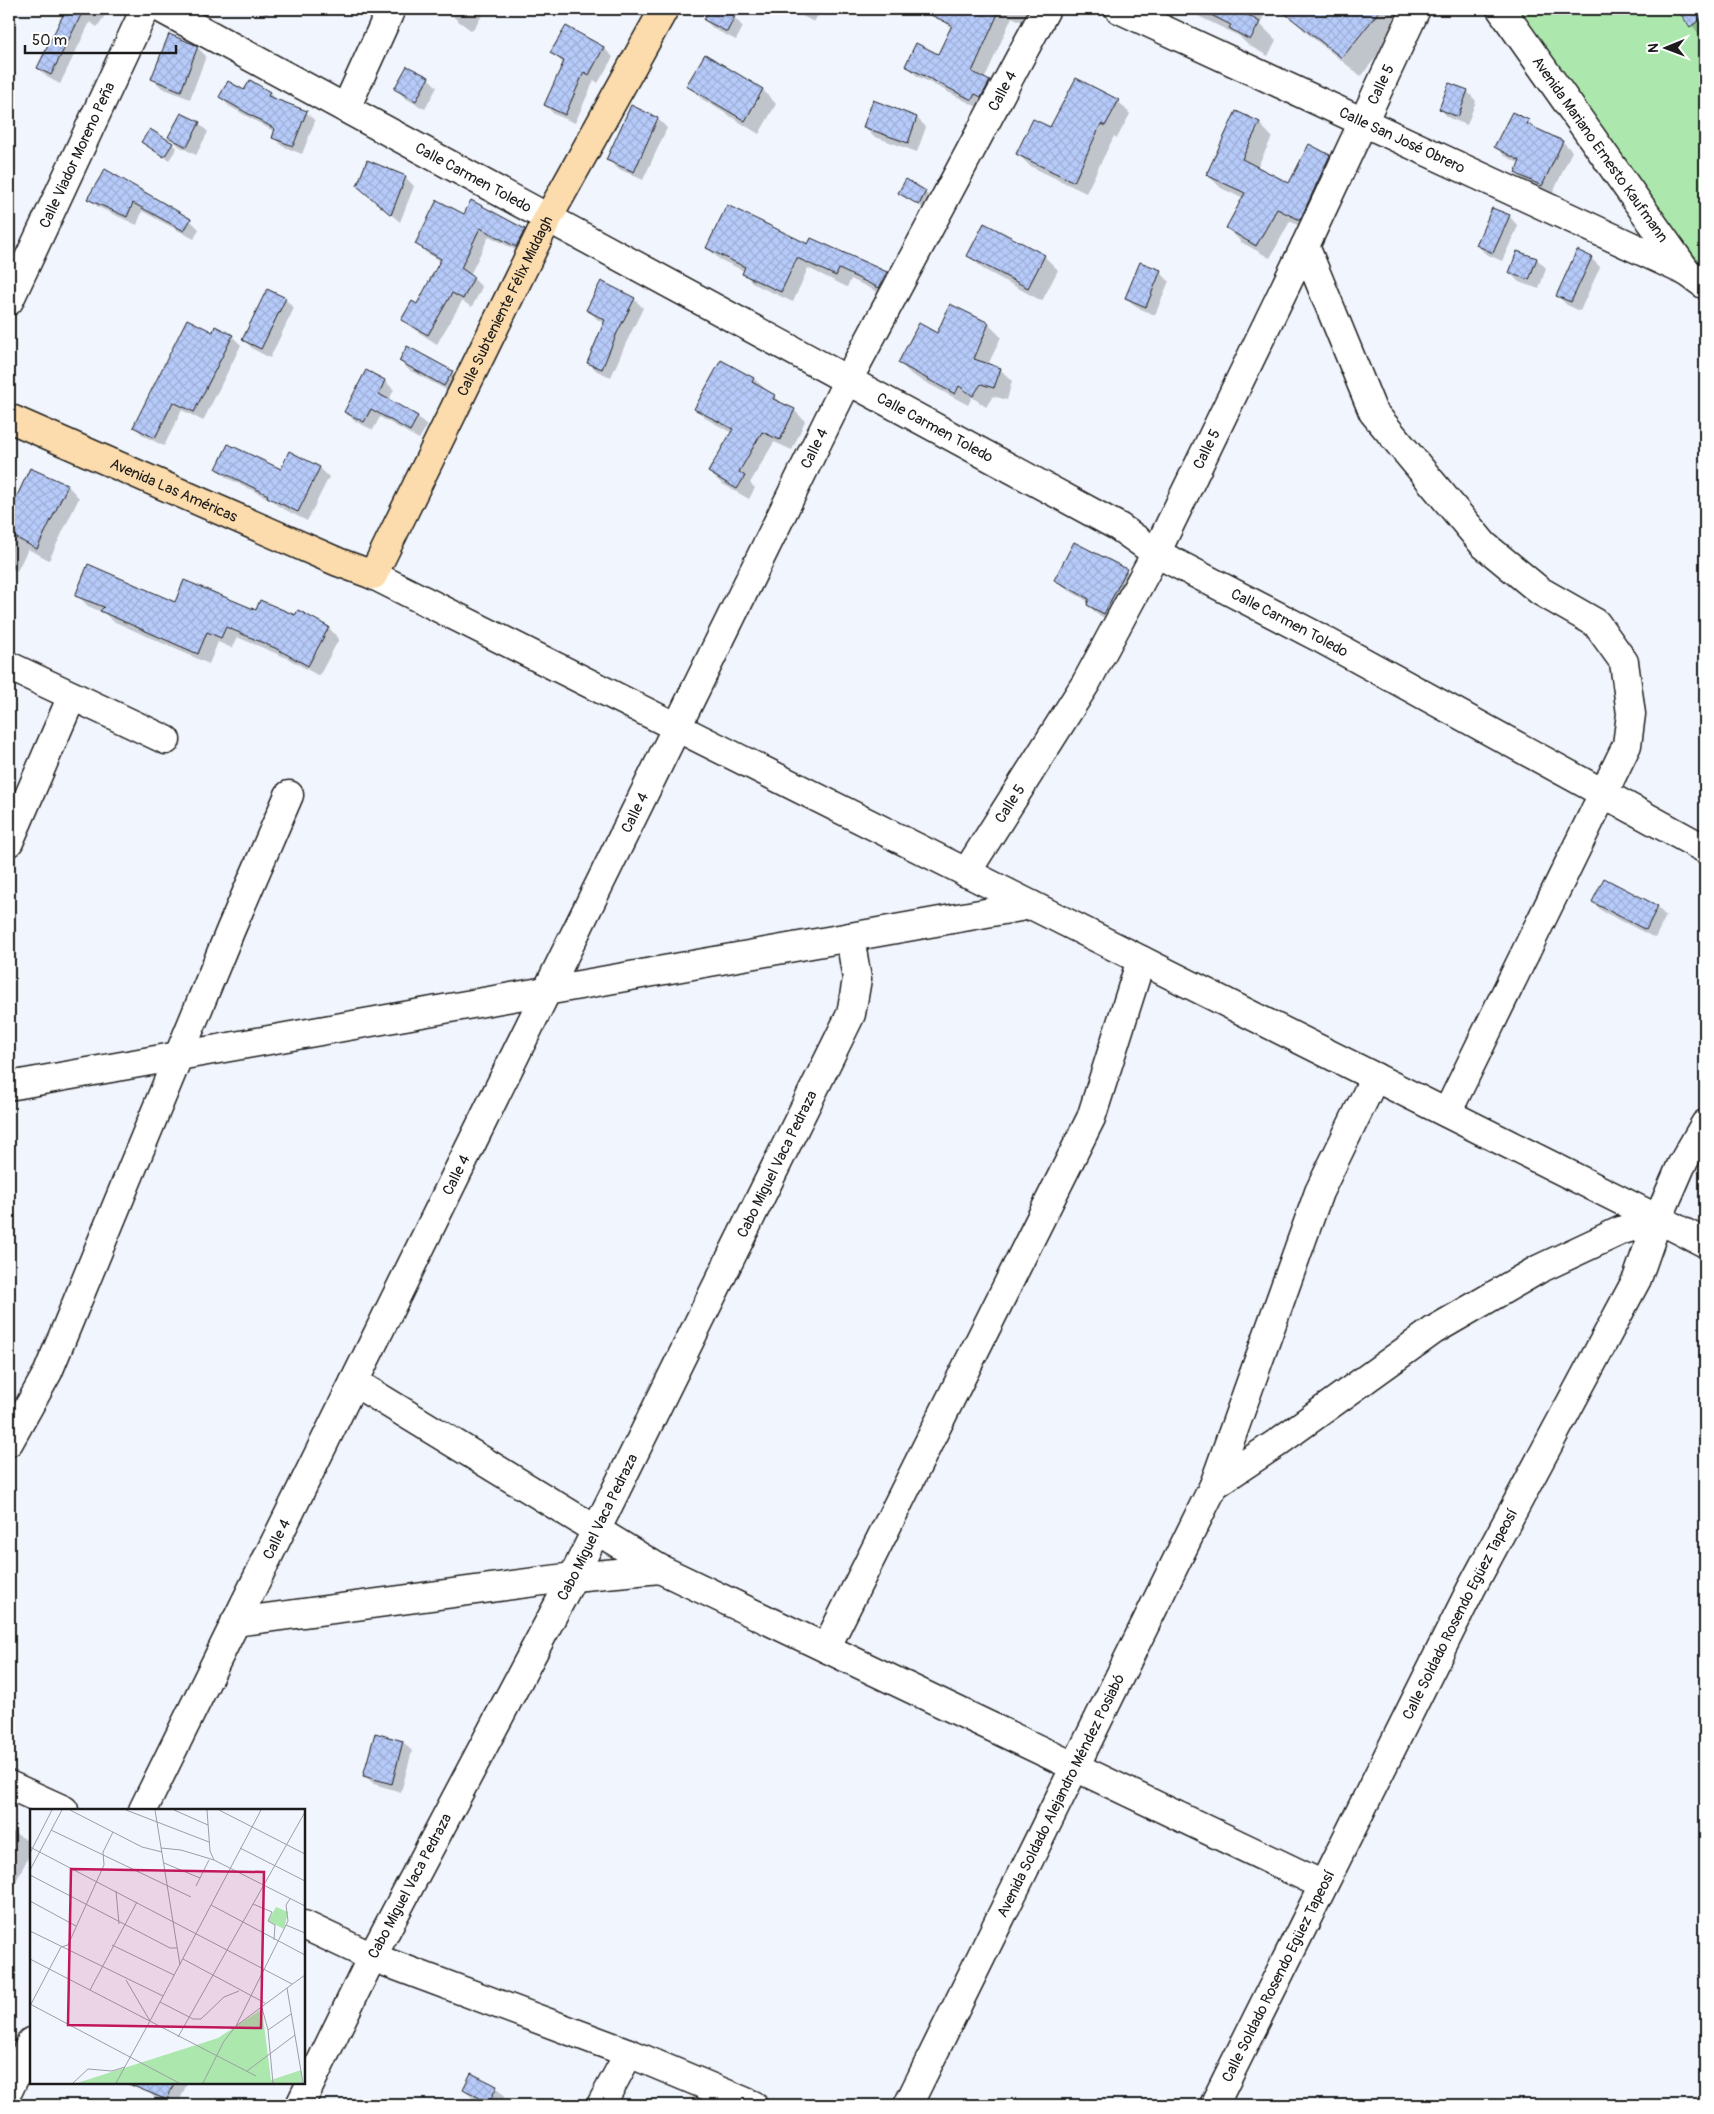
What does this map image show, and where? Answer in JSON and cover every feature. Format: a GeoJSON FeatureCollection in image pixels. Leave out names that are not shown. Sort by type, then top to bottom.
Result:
{"type":"FeatureCollection","features":[{"type":"Feature","properties":{"kind":"main road","name":"Calle Subteniente Félix Middagh"},"geometry":{"type":"LineString","coordinates":[[374,575],[548,218],[664,9]]}},
{"type":"Feature","properties":{"kind":"main road","name":"Avenida Las Américas"},"geometry":{"type":"LineString","coordinates":[[9,418],[338,562],[374,575]]}},
{"type":"Feature","properties":{"kind":"street","name":"Calle Viador Moreno Peña"},"geometry":{"type":"LineString","coordinates":[[9,300],[145,9]]}},
{"type":"Feature","properties":{"kind":"street","name":"Calle Carmen Toledo"},"geometry":{"type":"LineString","coordinates":[[162,9],[1119,527],[1156,553],[1318,636],[1705,849]]}},
{"type":"Feature","properties":{"kind":"street"},"geometry":{"type":"LineString","coordinates":[[346,108],[391,9]]}},
{"type":"Feature","properties":{"kind":"street","name":"Calle 4"},"geometry":{"type":"LineString","coordinates":[[143,1809],[848,380],[1046,9]]}},
{"type":"Feature","properties":{"kind":"street","name":"Calle San José Obrero"},"geometry":{"type":"LineString","coordinates":[[1119,9],[1696,278]]}},
{"type":"Feature","properties":{"kind":"street","name":"Calle 5"},"geometry":{"type":"LineString","coordinates":[[966,873],[1086,683],[1156,553],[1305,246],[1416,9]]}},
{"type":"Feature","properties":{"kind":"street","name":"Avenida Mariano Ernesto Kaufmann"},"geometry":{"type":"LineString","coordinates":[[1501,9],[1696,278]]}},
{"type":"Feature","properties":{"kind":"street"},"geometry":{"type":"LineString","coordinates":[[1305,246],[1373,412],[1484,545],[1540,591],[1596,623],[1624,662],[1632,714],[1627,745],[1447,1113]]}},
{"type":"Feature","properties":{"kind":"street"},"geometry":{"type":"LineString","coordinates":[[374,575],[1705,1243]]}},
{"type":"Feature","properties":{"kind":"street"},"geometry":{"type":"LineString","coordinates":[[9,666],[166,740]]}},
{"type":"Feature","properties":{"kind":"street"},"geometry":{"type":"LineString","coordinates":[[9,842],[72,696]]}},
{"type":"Feature","properties":{"kind":"street"},"geometry":{"type":"LineString","coordinates":[[9,1442],[48,1372],[289,795]]}},
{"type":"Feature","properties":{"kind":"street"},"geometry":{"type":"LineString","coordinates":[[9,1086],[1031,905]]}},
{"type":"Feature","properties":{"kind":"street","name":"Cabo Miguel Vaca Pedraza"},"geometry":{"type":"LineString","coordinates":[[300,2105],[372,1957],[573,1577],[851,1014],[857,979],[850,937]]}},
{"type":"Feature","properties":{"kind":"street"},"geometry":{"type":"LineString","coordinates":[[826,1648],[1090,1118],[1141,960]]}},
{"type":"Feature","properties":{"kind":"street","name":"Avenida Soldado Alejandro Méndez Posiabó"},"geometry":{"type":"LineString","coordinates":[[908,2104],[1214,1486],[1319,1192],[1375,1077]]}},
{"type":"Feature","properties":{"kind":"street","name":"Calle Soldado Rosendo Egüez Tapeosí"},"geometry":{"type":"LineString","coordinates":[[1214,2105],[1471,1589],[1637,1279],[1658,1218],[1682,1166],[1705,1124]]}},
{"type":"Feature","properties":{"kind":"street"},"geometry":{"type":"LineString","coordinates":[[1214,1486],[1434,1330],[1539,1269],[1620,1232],[1658,1218]]}},
{"type":"Feature","properties":{"kind":"street"},"geometry":{"type":"LineString","coordinates":[[354,1382],[660,1569],[1323,1885]]}},
{"type":"Feature","properties":{"kind":"street"},"geometry":{"type":"LineString","coordinates":[[235,1622],[573,1577],[660,1569]]}},
{"type":"Feature","properties":{"kind":"street"},"geometry":{"type":"LineString","coordinates":[[9,1785],[62,1809]]}},
{"type":"Feature","properties":{"kind":"street"},"geometry":{"type":"LineString","coordinates":[[305,1925],[372,1957],[629,2053],[753,2105]]}},
{"type":"Feature","properties":{"kind":"street"},"geometry":{"type":"LineString","coordinates":[[9,2089],[30,2044]]}},
{"type":"Feature","properties":{"kind":"street"},"geometry":{"type":"LineString","coordinates":[[601,2105],[629,2053]]}},
{"type":"Feature","properties":{"kind":"green space"},"geometry":{"type":"Polygon","coordinates":[[[1512,9],[1705,9],[1705,271],[1704,269],[1512,9]]]}},
{"type":"Feature","properties":{"kind":"building"},"geometry":{"type":"Polygon","coordinates":[[[66,9],[84,9],[51,75],[37,68],[66,9]]]}},
{"type":"Feature","properties":{"kind":"building"},"geometry":{"type":"Polygon","coordinates":[[[710,9],[721,9],[735,16],[727,32],[704,20],[710,9]]]}},
{"type":"Feature","properties":{"kind":"building"},"geometry":{"type":"Polygon","coordinates":[[[918,9],[1000,9],[972,72],[990,81],[981,97],[975,94],[972,100],[905,66],[916,43],[938,54],[952,25],[918,9]]]}},
{"type":"Feature","properties":{"kind":"building"},"geometry":{"type":"Polygon","coordinates":[[[1199,9],[1237,9],[1260,22],[1250,40],[1229,28],[1231,25],[1199,9]]]}},
{"type":"Feature","properties":{"kind":"building"},"geometry":{"type":"Polygon","coordinates":[[[1279,9],[1381,9],[1342,58],[1279,9]]]}},
{"type":"Feature","properties":{"kind":"building"},"geometry":{"type":"Polygon","coordinates":[[[1677,9],[1705,9],[1705,16],[1690,27],[1677,9]]]}},
{"type":"Feature","properties":{"kind":"building"},"geometry":{"type":"Polygon","coordinates":[[[566,26],[604,47],[589,75],[584,72],[565,115],[544,105],[564,61],[550,53],[566,26]]]}},
{"type":"Feature","properties":{"kind":"building"},"geometry":{"type":"Polygon","coordinates":[[[169,34],[198,46],[181,91],[151,79],[169,34]]]}},
{"type":"Feature","properties":{"kind":"building"},"geometry":{"type":"Polygon","coordinates":[[[705,54],[763,89],[745,121],[686,86],[705,54]]]}},
{"type":"Feature","properties":{"kind":"building"},"geometry":{"type":"Polygon","coordinates":[[[407,66],[429,77],[416,101],[394,89],[407,66]]]}},
{"type":"Feature","properties":{"kind":"building"},"geometry":{"type":"Polygon","coordinates":[[[1076,78],[1119,100],[1105,126],[1101,124],[1074,182],[1016,154],[1033,119],[1050,127],[1076,78]]]}},
{"type":"Feature","properties":{"kind":"building"},"geometry":{"type":"Polygon","coordinates":[[[250,80],[270,92],[268,96],[307,111],[293,146],[272,138],[275,129],[219,97],[228,81],[244,90],[250,80]]]}},
{"type":"Feature","properties":{"kind":"building"},"geometry":{"type":"Polygon","coordinates":[[[1449,83],[1468,90],[1458,117],[1439,109],[1449,83]]]}},
{"type":"Feature","properties":{"kind":"building"},"geometry":{"type":"Polygon","coordinates":[[[873,100],[917,117],[908,143],[863,127],[873,100]]]}},
{"type":"Feature","properties":{"kind":"building"},"geometry":{"type":"Polygon","coordinates":[[[631,105],[658,118],[634,172],[606,160],[631,105]]]}},
{"type":"Feature","properties":{"kind":"building"},"geometry":{"type":"Polygon","coordinates":[[[1236,111],[1260,122],[1242,159],[1289,183],[1309,144],[1330,155],[1300,220],[1277,209],[1256,246],[1226,228],[1245,193],[1206,175],[1236,111]]]}},
{"type":"Feature","properties":{"kind":"building"},"geometry":{"type":"Polygon","coordinates":[[[1512,112],[1529,120],[1527,124],[1563,141],[1542,186],[1515,173],[1520,161],[1494,147],[1512,112]]]}},
{"type":"Feature","properties":{"kind":"building"},"geometry":{"type":"Polygon","coordinates":[[[181,113],[200,122],[187,147],[168,137],[181,113]]]}},
{"type":"Feature","properties":{"kind":"building"},"geometry":{"type":"Polygon","coordinates":[[[150,129],[173,143],[164,157],[141,142],[150,129]]]}},
{"type":"Feature","properties":{"kind":"building"},"geometry":{"type":"Polygon","coordinates":[[[367,160],[406,176],[391,215],[357,186],[367,160]]]}},
{"type":"Feature","properties":{"kind":"building"},"geometry":{"type":"Polygon","coordinates":[[[105,169],[191,219],[184,231],[133,203],[127,217],[87,199],[105,169]]]}},
{"type":"Feature","properties":{"kind":"building"},"geometry":{"type":"Polygon","coordinates":[[[906,179],[926,191],[919,205],[898,193],[906,179]]]}},
{"type":"Feature","properties":{"kind":"building"},"geometry":{"type":"Polygon","coordinates":[[[437,200],[464,214],[471,200],[525,229],[516,247],[480,228],[461,268],[474,277],[463,299],[452,293],[428,335],[401,320],[412,301],[417,304],[441,259],[415,244],[437,200]]]}},
{"type":"Feature","properties":{"kind":"building"},"geometry":{"type":"Polygon","coordinates":[[[727,205],[808,244],[811,238],[887,272],[879,288],[839,269],[836,276],[797,258],[781,292],[742,274],[745,267],[706,248],[727,205]]]}},
{"type":"Feature","properties":{"kind":"building"},"geometry":{"type":"Polygon","coordinates":[[[1492,208],[1510,215],[1493,253],[1476,245],[1492,208]]]}},
{"type":"Feature","properties":{"kind":"building"},"geometry":{"type":"Polygon","coordinates":[[[984,223],[1045,255],[1028,288],[967,256],[984,223]]]}},
{"type":"Feature","properties":{"kind":"building"},"geometry":{"type":"Polygon","coordinates":[[[1577,250],[1592,257],[1571,302],[1556,296],[1577,250]]]}},
{"type":"Feature","properties":{"kind":"building"},"geometry":{"type":"Polygon","coordinates":[[[1517,251],[1537,258],[1529,280],[1509,273],[1517,251]]]}},
{"type":"Feature","properties":{"kind":"building"},"geometry":{"type":"Polygon","coordinates":[[[1140,262],[1161,270],[1146,307],[1125,298],[1140,262]]]}},
{"type":"Feature","properties":{"kind":"building"},"geometry":{"type":"Polygon","coordinates":[[[601,281],[635,298],[617,333],[602,369],[587,363],[605,320],[586,310],[601,281]]]}},
{"type":"Feature","properties":{"kind":"building"},"geometry":{"type":"Polygon","coordinates":[[[267,289],[286,298],[261,349],[242,340],[267,289]]]}},
{"type":"Feature","properties":{"kind":"building"},"geometry":{"type":"Polygon","coordinates":[[[950,304],[989,323],[974,359],[1001,368],[994,388],[981,384],[973,396],[959,386],[955,394],[898,363],[919,323],[937,333],[950,304]]]}},
{"type":"Feature","properties":{"kind":"building"},"geometry":{"type":"Polygon","coordinates":[[[187,319],[213,332],[215,326],[233,335],[194,412],[173,402],[155,438],[133,427],[187,319]]]}},
{"type":"Feature","properties":{"kind":"building"},"geometry":{"type":"Polygon","coordinates":[[[407,346],[453,371],[444,386],[399,361],[407,346]]]}},
{"type":"Feature","properties":{"kind":"building"},"geometry":{"type":"Polygon","coordinates":[[[721,360],[754,378],[752,382],[775,395],[773,399],[795,409],[780,440],[762,432],[739,472],[745,476],[737,489],[708,472],[733,429],[694,409],[721,360]]]}},
{"type":"Feature","properties":{"kind":"building"},"geometry":{"type":"Polygon","coordinates":[[[366,370],[385,380],[379,394],[418,416],[410,431],[371,409],[364,422],[344,412],[366,370]]]}},
{"type":"Feature","properties":{"kind":"building"},"geometry":{"type":"Polygon","coordinates":[[[228,444],[281,469],[289,451],[320,467],[298,512],[216,469],[228,444]]]}},
{"type":"Feature","properties":{"kind":"building"},"geometry":{"type":"Polygon","coordinates":[[[30,468],[68,485],[37,549],[9,534],[9,513],[30,468]]]}},
{"type":"Feature","properties":{"kind":"building"},"geometry":{"type":"Polygon","coordinates":[[[1074,542],[1127,569],[1104,614],[1087,605],[1089,599],[1054,580],[1074,542]]]}},
{"type":"Feature","properties":{"kind":"building"},"geometry":{"type":"Polygon","coordinates":[[[88,564],[175,602],[184,580],[256,610],[260,600],[295,615],[298,610],[329,627],[308,666],[275,648],[226,627],[221,638],[207,632],[198,654],[100,611],[104,607],[75,596],[88,564]]]}},
{"type":"Feature","properties":{"kind":"building"},"geometry":{"type":"Polygon","coordinates":[[[1604,878],[1658,906],[1646,930],[1592,902],[1604,878]]]}},
{"type":"Feature","properties":{"kind":"building"},"geometry":{"type":"Polygon","coordinates":[[[375,1733],[403,1741],[392,1784],[363,1776],[375,1733]]]}},
{"type":"Feature","properties":{"kind":"building"},"geometry":{"type":"Polygon","coordinates":[[[471,2073],[497,2086],[489,2103],[463,2089],[471,2073]]]}},
{"type":"Feature","properties":{"kind":"building"},"geometry":{"type":"Polygon","coordinates":[[[128,2084],[174,2084],[167,2100],[128,2084]]]}}]}
